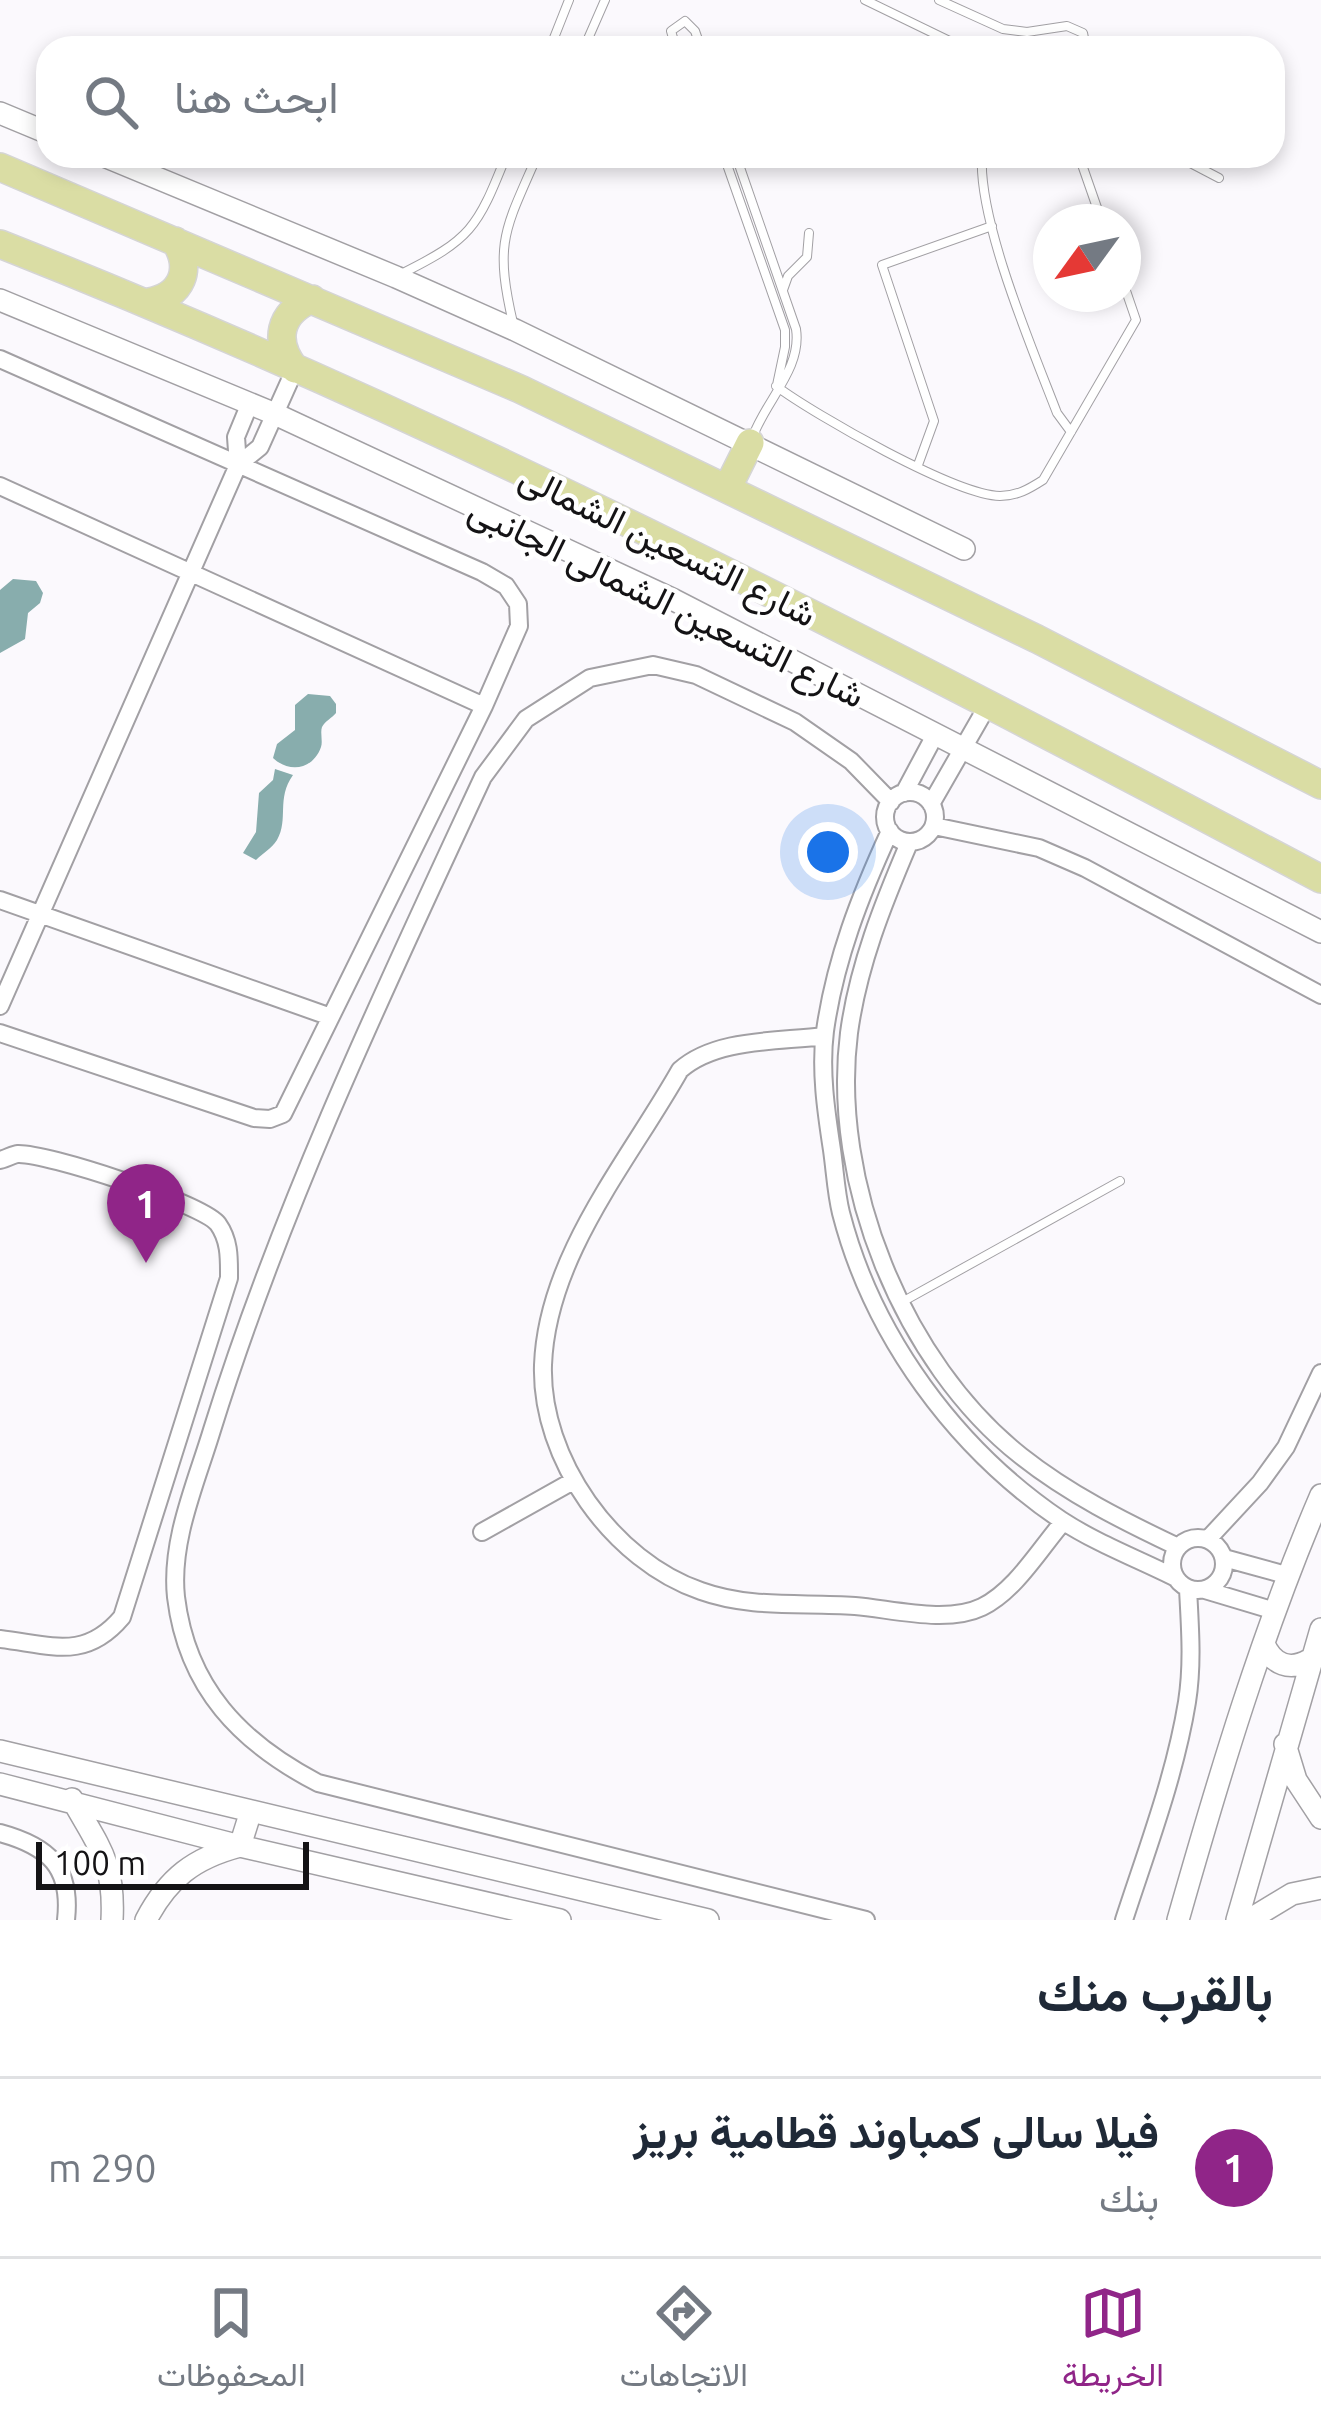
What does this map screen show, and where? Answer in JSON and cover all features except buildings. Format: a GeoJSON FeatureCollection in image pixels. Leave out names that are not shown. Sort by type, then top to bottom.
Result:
{"type":"FeatureCollection","features":[{"type":"Feature","properties":{"kind":"main road"},"geometry":{"type":"LineString","coordinates":[[0,167],[520,389],[728,487],[1321,785]]}},
{"type":"Feature","properties":{"kind":"main road"},"geometry":{"type":"LineString","coordinates":[[149,302],[163,300],[182,280],[185,266],[176,241]]}},
{"type":"Feature","properties":{"kind":"main road","name":"شارع التسعين الشمالى"},"geometry":{"type":"LineString","coordinates":[[0,244],[149,302],[480,453],[989,703],[1321,879]]}},
{"type":"Feature","properties":{"kind":"main road"},"geometry":{"type":"LineString","coordinates":[[295,369],[284,355],[280,337],[284,320],[312,298]]}},
{"type":"Feature","properties":{"kind":"main road"},"geometry":{"type":"LineString","coordinates":[[728,487],[750,443]]}},
{"type":"Feature","properties":{"kind":"street"},"geometry":{"type":"LineString","coordinates":[[0,113],[36,128]]}},
{"type":"Feature","properties":{"kind":"street"},"geometry":{"type":"LineString","coordinates":[[133,168],[515,330],[964,549]]}},
{"type":"Feature","properties":{"kind":"street","name":"شارع التسعين الشمالى الجانبى"},"geometry":{"type":"LineString","coordinates":[[0,300],[275,414],[674,601],[1321,932]]}},
{"type":"Feature","properties":{"kind":"street"},"geometry":{"type":"LineString","coordinates":[[0,359],[482,572],[506,586],[518,604],[519,626],[283,1114],[269,1119],[0,1033]]}},
{"type":"Feature","properties":{"kind":"street"},"geometry":{"type":"LineString","coordinates":[[0,1006],[238,465],[260,447],[295,369]]}},
{"type":"Feature","properties":{"kind":"street"},"geometry":{"type":"LineString","coordinates":[[238,465],[236,437],[250,404]]}},
{"type":"Feature","properties":{"kind":"street"},"geometry":{"type":"LineString","coordinates":[[0,486],[484,706]]}},
{"type":"Feature","properties":{"kind":"street"},"geometry":{"type":"LineString","coordinates":[[866,1920],[318,1783],[272,1759],[236,1728],[209,1693],[188,1647],[176,1595],[180,1532],[224,1394],[301,1183],[483,777],[526,718],[590,678],[653,665],[696,675],[795,722],[897,798],[919,794],[931,804]]}},
{"type":"Feature","properties":{"kind":"street"},"geometry":{"type":"LineString","coordinates":[[989,703],[931,804],[934,826],[924,838],[909,843],[864,956],[848,1036],[849,1133],[866,1217],[927,1351],[974,1413],[1018,1454],[1075,1494],[1178,1547]]}},
{"type":"Feature","properties":{"kind":"street"},"geometry":{"type":"LineString","coordinates":[[909,843],[890,831],[885,816],[935,735]]}},
{"type":"Feature","properties":{"kind":"street"},"geometry":{"type":"LineString","coordinates":[[934,826],[1039,848],[1085,868],[1321,995]]}},
{"type":"Feature","properties":{"kind":"street"},"geometry":{"type":"LineString","coordinates":[[890,831],[861,893],[837,964],[824,1036],[825,1106],[842,1214],[877,1312],[935,1404],[1000,1472],[1063,1522],[1190,1586],[1275,1611]]}},
{"type":"Feature","properties":{"kind":"street"},"geometry":{"type":"LineString","coordinates":[[0,900],[328,1016]]}},
{"type":"Feature","properties":{"kind":"street"},"geometry":{"type":"LineString","coordinates":[[824,1036],[717,1049],[696,1056],[680,1070],[575,1244],[549,1304],[543,1370],[554,1432],[573,1481],[596,1514],[649,1567],[700,1591],[758,1605],[844,1605],[951,1614],[978,1610],[1000,1595],[1063,1522]]}},
{"type":"Feature","properties":{"kind":"street"},"geometry":{"type":"LineString","coordinates":[[0,1160],[16,1154],[50,1159],[193,1206],[217,1222],[230,1248],[229,1278],[122,1617],[105,1637],[75,1649],[0,1639]]}},
{"type":"Feature","properties":{"kind":"street"},"geometry":{"type":"LineString","coordinates":[[1208,1539],[1286,1447],[1321,1373]]}},
{"type":"Feature","properties":{"kind":"street"},"geometry":{"type":"LineString","coordinates":[[482,1532],[573,1481]]}},
{"type":"Feature","properties":{"kind":"street"},"geometry":{"type":"LineString","coordinates":[[1178,1920],[1275,1611],[1321,1495]]}},
{"type":"Feature","properties":{"kind":"street"},"geometry":{"type":"LineString","coordinates":[[1124,1920],[1162,1803],[1186,1704],[1190,1586],[1172,1562],[1178,1547],[1192,1538],[1208,1539],[1224,1558],[1223,1574],[1190,1586]]}},
{"type":"Feature","properties":{"kind":"street"},"geometry":{"type":"LineString","coordinates":[[1224,1558],[1291,1565],[1321,1550]]}},
{"type":"Feature","properties":{"kind":"street"},"geometry":{"type":"LineString","coordinates":[[1237,1920],[1321,1629]]}},
{"type":"Feature","properties":{"kind":"street"},"geometry":{"type":"LineString","coordinates":[[1264,1644],[1282,1665],[1310,1660]]}},
{"type":"Feature","properties":{"kind":"street"},"geometry":{"type":"LineString","coordinates":[[1286,1744],[1296,1780],[1321,1818]]}},
{"type":"Feature","properties":{"kind":"street"},"geometry":{"type":"LineString","coordinates":[[0,1751],[708,1920]]}},
{"type":"Feature","properties":{"kind":"street"},"geometry":{"type":"LineString","coordinates":[[71,1801],[78,1769]]}},
{"type":"Feature","properties":{"kind":"street"},"geometry":{"type":"LineString","coordinates":[[0,1784],[240,1846],[560,1920]]}},
{"type":"Feature","properties":{"kind":"street"},"geometry":{"type":"LineString","coordinates":[[71,1801],[104,1852],[112,1920]]}},
{"type":"Feature","properties":{"kind":"street"},"geometry":{"type":"LineString","coordinates":[[240,1846],[251,1811]]}},
{"type":"Feature","properties":{"kind":"street"},"geometry":{"type":"LineString","coordinates":[[0,1833],[32,1842],[57,1865],[68,1897],[67,1920]]}},
{"type":"Feature","properties":{"kind":"street"},"geometry":{"type":"LineString","coordinates":[[146,1920],[160,1893],[182,1870],[209,1854],[240,1846]]}},
{"type":"Feature","properties":{"kind":"street"},"geometry":{"type":"LineString","coordinates":[[1249,1920],[1292,1894],[1321,1888]]}},
{"type":"Feature","properties":{"kind":"lane"},"geometry":{"type":"LineString","coordinates":[[555,36],[569,0]]}},
{"type":"Feature","properties":{"kind":"lane"},"geometry":{"type":"LineString","coordinates":[[589,36],[605,0]]}},
{"type":"Feature","properties":{"kind":"lane"},"geometry":{"type":"LineString","coordinates":[[865,0],[939,36]]}},
{"type":"Feature","properties":{"kind":"lane"},"geometry":{"type":"LineString","coordinates":[[939,0],[1015,32],[1073,26],[1084,36]]}},
{"type":"Feature","properties":{"kind":"lane"},"geometry":{"type":"LineString","coordinates":[[672,36],[670,31],[685,21],[697,36]]}},
{"type":"Feature","properties":{"kind":"lane"},"geometry":{"type":"LineString","coordinates":[[396,277],[451,249],[471,231],[501,168]]}},
{"type":"Feature","properties":{"kind":"lane"},"geometry":{"type":"LineString","coordinates":[[515,330],[502,278],[503,240],[532,168]]}},
{"type":"Feature","properties":{"kind":"lane"},"geometry":{"type":"LineString","coordinates":[[728,168],[785,330],[776,386],[750,443]]}},
{"type":"Feature","properties":{"kind":"lane"},"geometry":{"type":"LineString","coordinates":[[740,168],[799,346],[793,366],[776,386]]}},
{"type":"Feature","properties":{"kind":"lane"},"geometry":{"type":"LineString","coordinates":[[981,168],[992,226],[1057,413],[1071,432]]}},
{"type":"Feature","properties":{"kind":"lane"},"geometry":{"type":"LineString","coordinates":[[1083,168],[1096,204]]}},
{"type":"Feature","properties":{"kind":"lane"},"geometry":{"type":"LineString","coordinates":[[1200,168],[1219,178]]}},
{"type":"Feature","properties":{"kind":"lane"},"geometry":{"type":"LineString","coordinates":[[918,465],[931,440],[934,421],[883,265],[992,226]]}},
{"type":"Feature","properties":{"kind":"lane"},"geometry":{"type":"LineString","coordinates":[[782,291],[788,276],[807,257],[809,233]]}},
{"type":"Feature","properties":{"kind":"lane"},"geometry":{"type":"LineString","coordinates":[[776,386],[808,410],[980,492],[1001,496],[1025,492],[1042,480],[1071,432],[1136,320],[1133,312]]}},
{"type":"Feature","properties":{"kind":"lane"},"geometry":{"type":"LineString","coordinates":[[901,1302],[1120,1181]]}},
{"type":"Feature","properties":{"kind":"water"},"geometry":{"type":"Polygon","coordinates":[[[13,579],[36,581],[43,593],[28,613],[25,639],[0,653],[0,590],[13,579]]]}},
{"type":"Feature","properties":{"kind":"water"},"geometry":{"type":"Polygon","coordinates":[[[308,694],[330,696],[336,713],[322,727],[321,747],[312,761],[300,767],[286,766],[273,758],[277,744],[295,730],[295,705],[308,694]]]}},
{"type":"Feature","properties":{"kind":"water"},"geometry":{"type":"Polygon","coordinates":[[[275,769],[293,775],[285,792],[280,832],[256,860],[243,853],[256,832],[259,793],[273,780],[275,769]]]}},
{"type":"Feature","properties":{"kind":"place","name":"فيلا سالى كمباوند قطامية بريز"},"geometry":{"type":"Point","coordinates":[146,1263]}}]}
